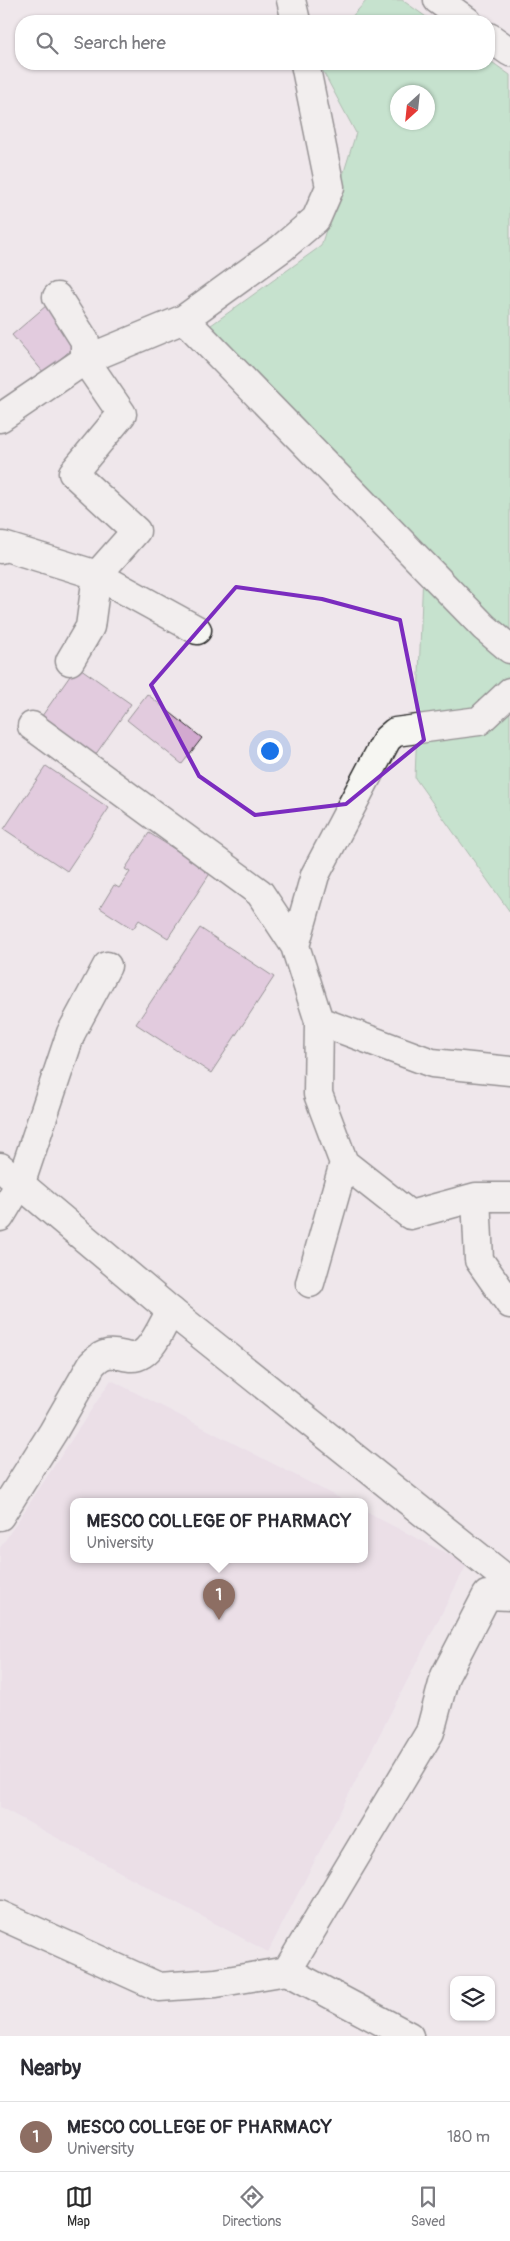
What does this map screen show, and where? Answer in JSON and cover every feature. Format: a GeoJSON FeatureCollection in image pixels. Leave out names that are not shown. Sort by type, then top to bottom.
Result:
{"type":"FeatureCollection","features":[{"type":"Feature","properties":{"kind":"street"},"geometry":{"type":"LineString","coordinates":[[291,0],[295,15]]}},
{"type":"Feature","properties":{"kind":"street"},"geometry":{"type":"LineString","coordinates":[[438,0],[459,15]]}},
{"type":"Feature","properties":{"kind":"street"},"geometry":{"type":"LineString","coordinates":[[495,41],[510,52]]}},
{"type":"Feature","properties":{"kind":"street"},"geometry":{"type":"LineString","coordinates":[[0,418],[85,360],[184,319],[282,248],[316,219],[330,187],[306,70]]}},
{"type":"Feature","properties":{"kind":"street"},"geometry":{"type":"LineString","coordinates":[[57,297],[86,341],[85,360],[122,414],[73,473],[136,531],[97,575],[90,627],[70,661]]}},
{"type":"Feature","properties":{"kind":"street"},"geometry":{"type":"LineString","coordinates":[[184,319],[484,627],[510,649]]}},
{"type":"Feature","properties":{"kind":"street"},"geometry":{"type":"LineString","coordinates":[[0,549],[3,546],[97,575],[197,630]]}},
{"type":"Feature","properties":{"kind":"street"},"geometry":{"type":"LineString","coordinates":[[294,946],[315,875],[387,739],[395,732],[479,721],[510,692]]}},
{"type":"Feature","properties":{"kind":"street"},"geometry":{"type":"LineString","coordinates":[[32,726],[260,893],[294,946],[318,1021],[318,1094],[344,1163],[410,1215],[476,1197],[510,1197]]}},
{"type":"Feature","properties":{"kind":"street"},"geometry":{"type":"LineString","coordinates":[[0,1217],[10,1174],[71,1033],[107,966]]}},
{"type":"Feature","properties":{"kind":"street"},"geometry":{"type":"LineString","coordinates":[[318,1021],[432,1063],[510,1071]]}},
{"type":"Feature","properties":{"kind":"street"},"geometry":{"type":"LineString","coordinates":[[310,1283],[344,1163]]}},
{"type":"Feature","properties":{"kind":"street"},"geometry":{"type":"LineString","coordinates":[[10,1174],[170,1311],[510,1582]]}},
{"type":"Feature","properties":{"kind":"street"},"geometry":{"type":"LineString","coordinates":[[476,1197],[479,1260],[510,1304]]}},
{"type":"Feature","properties":{"kind":"street"},"geometry":{"type":"LineString","coordinates":[[0,1516],[92,1364],[100,1354],[110,1353],[134,1357],[141,1355],[147,1350],[170,1311]]}},
{"type":"Feature","properties":{"kind":"street"},"geometry":{"type":"LineString","coordinates":[[287,1971],[430,1732],[445,1676],[487,1596],[510,1596]]}},
{"type":"Feature","properties":{"kind":"street"},"geometry":{"type":"LineString","coordinates":[[0,1915],[160,1987],[216,1983],[287,1971],[409,2036]]}},
{"type":"Feature","properties":{"kind":"highlighted area"},"geometry":{"type":"Polygon","coordinates":[[[236,587],[322,599],[400,620],[424,740],[346,804],[255,815],[199,776],[151,685],[236,587]]]}},
{"type":"Feature","properties":{"kind":"shaded area"},"geometry":{"type":"Polygon","coordinates":[[[111,1380],[339,1498],[70,1498],[70,1563],[368,1563],[368,1513],[467,1564],[268,1952],[0,1807],[0,1548],[111,1380]]]}},
{"type":"Feature","properties":{"kind":"green space"},"geometry":{"type":"Polygon","coordinates":[[[367,0],[402,0],[423,15],[353,15],[367,0]]]}},
{"type":"Feature","properties":{"kind":"green space"},"geometry":{"type":"Polygon","coordinates":[[[495,64],[510,75],[510,912],[415,778],[424,546],[200,333],[321,246],[356,133],[322,70],[495,70],[495,64]]]}},
{"type":"Feature","properties":{"kind":"building"},"geometry":{"type":"Polygon","coordinates":[[[47,305],[79,343],[44,373],[12,335],[47,305]]]}},
{"type":"Feature","properties":{"kind":"building"},"geometry":{"type":"Polygon","coordinates":[[[77,666],[131,704],[91,761],[37,723],[77,666]]]}},
{"type":"Feature","properties":{"kind":"building"},"geometry":{"type":"Polygon","coordinates":[[[147,694],[202,738],[182,764],[127,720],[147,694]]]}},
{"type":"Feature","properties":{"kind":"building"},"geometry":{"type":"Polygon","coordinates":[[[46,766],[109,808],[67,871],[4,829],[46,766]]]}},
{"type":"Feature","properties":{"kind":"building"},"geometry":{"type":"Polygon","coordinates":[[[149,833],[211,872],[168,938],[139,920],[133,929],[100,908],[114,885],[119,888],[130,872],[125,869],[149,833]]]}},
{"type":"Feature","properties":{"kind":"building"},"geometry":{"type":"Polygon","coordinates":[[[200,928],[274,977],[211,1073],[136,1024],[200,928]]]}},
{"type":"Feature","properties":{"kind":"place","name":"MESCO COLLEGE OF PHARMACY"},"geometry":{"type":"Point","coordinates":[219,1620]}}]}
